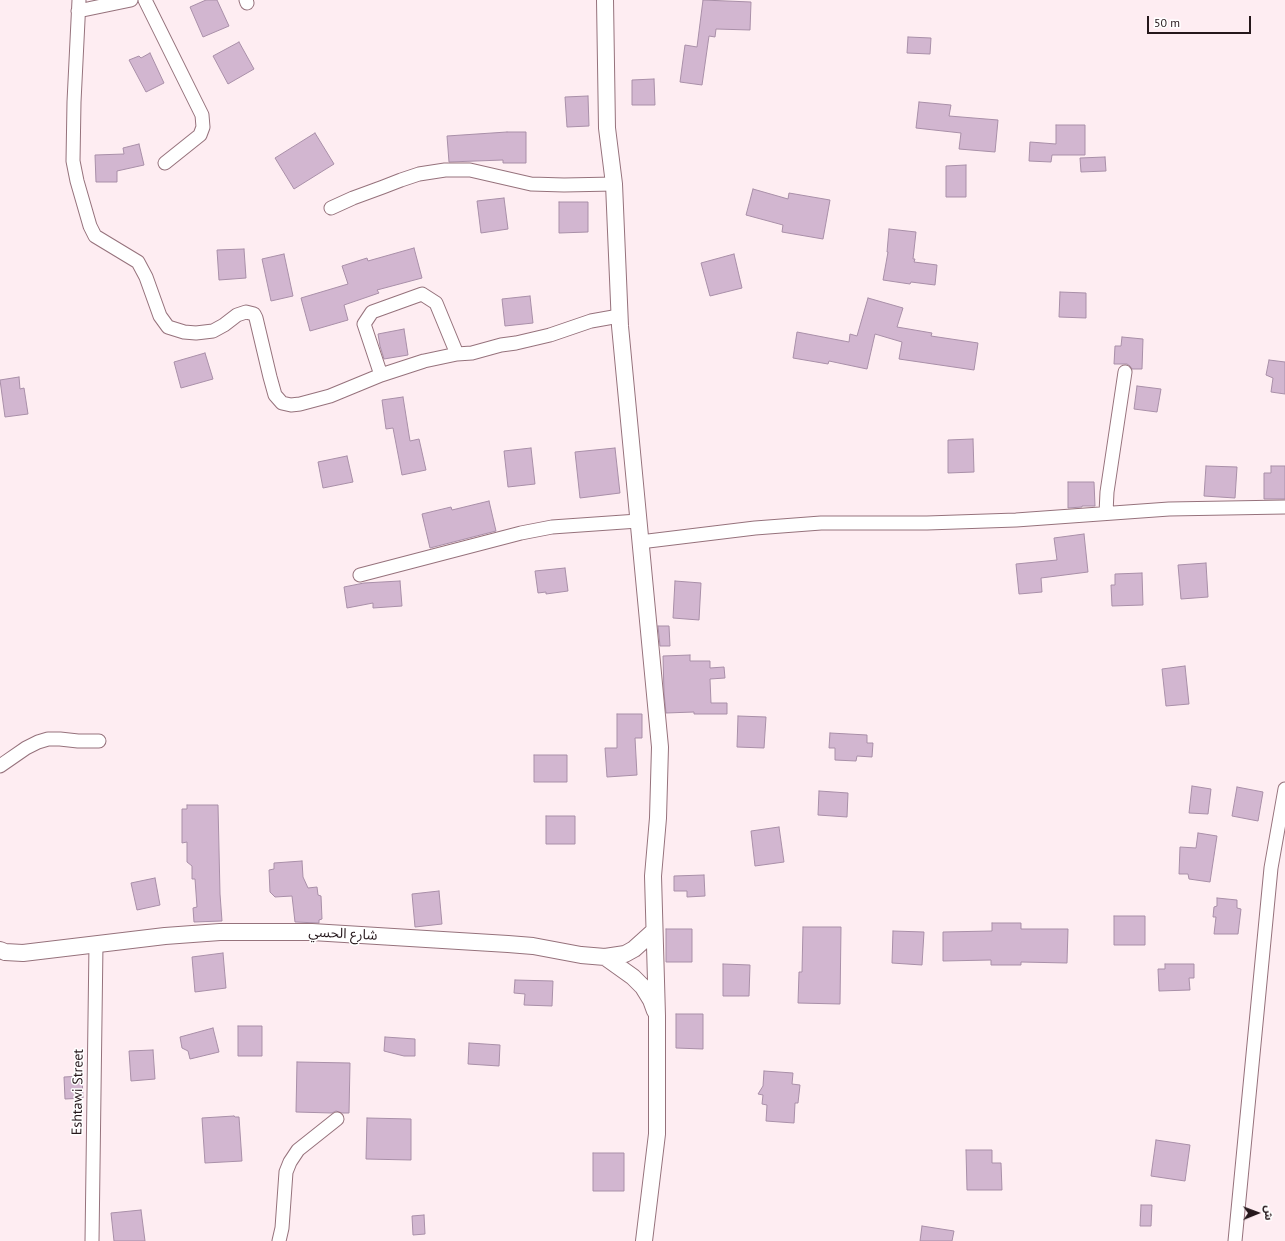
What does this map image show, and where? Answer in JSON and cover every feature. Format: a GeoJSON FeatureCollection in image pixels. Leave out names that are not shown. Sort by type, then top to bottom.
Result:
{"type":"FeatureCollection","features":[{"type":"Feature","properties":{"kind":"street"},"geometry":{"type":"LineString","coordinates":[[131,0],[79,5],[74,102],[73,161],[90,226],[95,236],[138,262],[146,276],[160,316],[168,327],[184,332],[196,333],[212,331],[224,325],[237,315],[246,312],[254,314],[275,395],[282,403],[300,404],[330,396],[381,375],[424,361],[456,354],[472,353],[501,345],[516,343],[591,321],[619,316]]}},
{"type":"Feature","properties":{"kind":"street"},"geometry":{"type":"LineString","coordinates":[[146,0],[202,115],[203,127],[200,135],[165,163]]}},
{"type":"Feature","properties":{"kind":"street"},"geometry":{"type":"LineString","coordinates":[[605,0],[607,128],[614,184],[619,316],[660,747],[658,818],[653,876],[657,1016],[657,1134],[644,1241]]}},
{"type":"Feature","properties":{"kind":"street"},"geometry":{"type":"LineString","coordinates":[[331,208],[353,198],[419,174],[445,170],[470,170],[531,184],[614,184]]}},
{"type":"Feature","properties":{"kind":"street"},"geometry":{"type":"LineString","coordinates":[[381,375],[364,324],[372,312],[422,294],[436,303],[456,354]]}},
{"type":"Feature","properties":{"kind":"street"},"geometry":{"type":"LineString","coordinates":[[1106,513],[1107,492],[1125,372]]}},
{"type":"Feature","properties":{"kind":"street"},"geometry":{"type":"LineString","coordinates":[[640,542],[755,528],[821,523],[928,523],[1016,520],[1169,508],[1285,507]]}},
{"type":"Feature","properties":{"kind":"street"},"geometry":{"type":"LineString","coordinates":[[360,575],[513,535],[544,529],[638,521]]}},
{"type":"Feature","properties":{"kind":"street"},"geometry":{"type":"LineString","coordinates":[[0,766],[26,748],[48,739],[99,741]]}},
{"type":"Feature","properties":{"kind":"street"},"geometry":{"type":"LineString","coordinates":[[1235,1241],[1269,888],[1285,789]]}},
{"type":"Feature","properties":{"kind":"street","name":"شارع الحسي"},"geometry":{"type":"LineString","coordinates":[[0,950],[5,952],[23,953],[165,936],[220,932],[312,932],[508,944],[545,948],[581,955],[605,957],[625,954],[634,949],[654,931]]}},
{"type":"Feature","properties":{"kind":"street","name":"Eshtawi Street"},"geometry":{"type":"LineString","coordinates":[[92,1241],[96,944]]}},
{"type":"Feature","properties":{"kind":"street"},"geometry":{"type":"LineString","coordinates":[[605,957],[643,987],[651,1000],[657,1016]]}},
{"type":"Feature","properties":{"kind":"street"},"geometry":{"type":"LineString","coordinates":[[279,1241],[282,1228],[286,1172],[290,1162],[298,1150],[337,1120]]}},
{"type":"Feature","properties":{"kind":"building"},"geometry":{"type":"Polygon","coordinates":[[[206,0],[217,0],[229,26],[203,37],[190,7],[206,0]]]}},
{"type":"Feature","properties":{"kind":"building"},"geometry":{"type":"Polygon","coordinates":[[[703,0],[751,2],[750,30],[716,29],[715,37],[709,36],[702,85],[680,82],[685,45],[697,47],[703,0]]]}},
{"type":"Feature","properties":{"kind":"building"},"geometry":{"type":"Polygon","coordinates":[[[908,37],[931,38],[930,54],[907,53],[908,37]]]}},
{"type":"Feature","properties":{"kind":"building"},"geometry":{"type":"Polygon","coordinates":[[[239,42],[254,69],[228,84],[213,56],[239,42]]]}},
{"type":"Feature","properties":{"kind":"building"},"geometry":{"type":"Polygon","coordinates":[[[150,53],[164,83],[146,92],[129,60],[139,56],[141,58],[150,53]]]}},
{"type":"Feature","properties":{"kind":"building"},"geometry":{"type":"Polygon","coordinates":[[[654,79],[655,105],[632,105],[632,80],[654,79]]]}},
{"type":"Feature","properties":{"kind":"building"},"geometry":{"type":"Polygon","coordinates":[[[588,96],[589,126],[567,127],[565,97],[588,96]]]}},
{"type":"Feature","properties":{"kind":"building"},"geometry":{"type":"Polygon","coordinates":[[[919,102],[951,105],[949,116],[998,120],[995,152],[959,149],[961,133],[916,128],[919,102]]]}},
{"type":"Feature","properties":{"kind":"building"},"geometry":{"type":"Polygon","coordinates":[[[1056,125],[1085,125],[1085,155],[1052,155],[1051,162],[1029,161],[1030,142],[1056,144],[1056,125]]]}},
{"type":"Feature","properties":{"kind":"building"},"geometry":{"type":"Polygon","coordinates":[[[526,132],[526,163],[503,163],[503,160],[449,162],[447,136],[526,132]]]}},
{"type":"Feature","properties":{"kind":"building"},"geometry":{"type":"Polygon","coordinates":[[[315,133],[334,164],[294,189],[275,158],[315,133]]]}},
{"type":"Feature","properties":{"kind":"building"},"geometry":{"type":"Polygon","coordinates":[[[139,144],[144,165],[117,171],[117,182],[96,182],[95,155],[124,154],[123,148],[139,144]]]}},
{"type":"Feature","properties":{"kind":"building"},"geometry":{"type":"Polygon","coordinates":[[[1105,157],[1106,171],[1081,172],[1080,158],[1105,157]]]}},
{"type":"Feature","properties":{"kind":"building"},"geometry":{"type":"Polygon","coordinates":[[[966,165],[966,197],[946,197],[946,166],[966,165]]]}},
{"type":"Feature","properties":{"kind":"building"},"geometry":{"type":"Polygon","coordinates":[[[753,189],[788,199],[789,193],[830,200],[823,239],[782,232],[783,225],[746,215],[753,189]]]}},
{"type":"Feature","properties":{"kind":"building"},"geometry":{"type":"Polygon","coordinates":[[[504,198],[508,229],[481,233],[477,201],[504,198]]]}},
{"type":"Feature","properties":{"kind":"building"},"geometry":{"type":"Polygon","coordinates":[[[559,202],[588,202],[588,232],[559,233],[559,202]]]}},
{"type":"Feature","properties":{"kind":"building"},"geometry":{"type":"Polygon","coordinates":[[[889,229],[916,232],[914,262],[937,265],[935,285],[911,282],[910,284],[883,280],[888,252],[889,229]]]}},
{"type":"Feature","properties":{"kind":"building"},"geometry":{"type":"Polygon","coordinates":[[[414,248],[422,278],[377,290],[379,293],[344,305],[348,320],[310,331],[301,298],[348,284],[342,266],[367,258],[368,261],[414,248]]]}},
{"type":"Feature","properties":{"kind":"building"},"geometry":{"type":"Polygon","coordinates":[[[244,249],[246,278],[219,280],[217,250],[244,249]]]}},
{"type":"Feature","properties":{"kind":"building"},"geometry":{"type":"Polygon","coordinates":[[[284,254],[293,296],[271,301],[262,259],[284,254]]]}},
{"type":"Feature","properties":{"kind":"building"},"geometry":{"type":"Polygon","coordinates":[[[734,254],[742,288],[710,296],[701,263],[734,254]]]}},
{"type":"Feature","properties":{"kind":"building"},"geometry":{"type":"Polygon","coordinates":[[[1060,292],[1086,293],[1086,318],[1059,317],[1060,292]]]}},
{"type":"Feature","properties":{"kind":"building"},"geometry":{"type":"Polygon","coordinates":[[[530,296],[533,323],[505,326],[502,299],[530,296]]]}},
{"type":"Feature","properties":{"kind":"building"},"geometry":{"type":"Polygon","coordinates":[[[868,298],[903,308],[897,327],[932,333],[931,336],[978,343],[974,370],[899,359],[902,342],[875,334],[867,369],[829,361],[828,364],[793,358],[797,332],[849,342],[850,334],[857,336],[868,298]]]}},
{"type":"Feature","properties":{"kind":"building"},"geometry":{"type":"Polygon","coordinates":[[[404,329],[408,355],[384,359],[378,334],[404,329]]]}},
{"type":"Feature","properties":{"kind":"building"},"geometry":{"type":"Polygon","coordinates":[[[1122,337],[1143,339],[1142,369],[1132,369],[1127,364],[1114,364],[1115,346],[1121,346],[1122,337]]]}},
{"type":"Feature","properties":{"kind":"building"},"geometry":{"type":"Polygon","coordinates":[[[205,353],[213,379],[181,388],[174,362],[205,353]]]}},
{"type":"Feature","properties":{"kind":"building"},"geometry":{"type":"Polygon","coordinates":[[[1269,360],[1285,362],[1285,394],[1271,392],[1273,378],[1266,375],[1269,360]]]}},
{"type":"Feature","properties":{"kind":"building"},"geometry":{"type":"Polygon","coordinates":[[[19,377],[20,389],[24,388],[28,414],[5,417],[0,380],[19,377]]]}},
{"type":"Feature","properties":{"kind":"building"},"geometry":{"type":"Polygon","coordinates":[[[1137,386],[1161,389],[1157,412],[1134,409],[1137,386]]]}},
{"type":"Feature","properties":{"kind":"building"},"geometry":{"type":"Polygon","coordinates":[[[403,397],[410,441],[419,439],[426,470],[402,475],[393,428],[386,429],[382,400],[403,397]]]}},
{"type":"Feature","properties":{"kind":"building"},"geometry":{"type":"Polygon","coordinates":[[[973,439],[974,472],[948,473],[948,440],[973,439]]]}},
{"type":"Feature","properties":{"kind":"building"},"geometry":{"type":"Polygon","coordinates":[[[531,448],[535,484],[508,487],[504,451],[531,448]]]}},
{"type":"Feature","properties":{"kind":"building"},"geometry":{"type":"Polygon","coordinates":[[[615,448],[620,493],[580,498],[575,452],[615,448]]]}},
{"type":"Feature","properties":{"kind":"building"},"geometry":{"type":"Polygon","coordinates":[[[347,456],[353,482],[323,488],[318,462],[347,456]]]}},
{"type":"Feature","properties":{"kind":"building"},"geometry":{"type":"Polygon","coordinates":[[[1206,466],[1237,467],[1235,498],[1204,496],[1206,466]]]}},
{"type":"Feature","properties":{"kind":"building"},"geometry":{"type":"Polygon","coordinates":[[[1271,466],[1285,466],[1285,499],[1264,499],[1264,473],[1271,473],[1271,466]]]}},
{"type":"Feature","properties":{"kind":"building"},"geometry":{"type":"Polygon","coordinates":[[[1068,482],[1094,482],[1095,506],[1068,508],[1068,482]]]}},
{"type":"Feature","properties":{"kind":"building"},"geometry":{"type":"Polygon","coordinates":[[[489,501],[496,531],[430,548],[422,514],[451,507],[452,510],[489,501]]]}},
{"type":"Feature","properties":{"kind":"building"},"geometry":{"type":"Polygon","coordinates":[[[1084,534],[1088,572],[1041,578],[1042,592],[1019,594],[1016,564],[1057,560],[1054,538],[1084,534]]]}},
{"type":"Feature","properties":{"kind":"building"},"geometry":{"type":"Polygon","coordinates":[[[1206,563],[1208,597],[1181,599],[1178,565],[1206,563]]]}},
{"type":"Feature","properties":{"kind":"building"},"geometry":{"type":"Polygon","coordinates":[[[565,568],[568,591],[546,594],[546,592],[538,593],[535,571],[565,568]]]}},
{"type":"Feature","properties":{"kind":"building"},"geometry":{"type":"Polygon","coordinates":[[[1142,573],[1143,605],[1112,606],[1111,585],[1115,585],[1115,574],[1142,573]]]}},
{"type":"Feature","properties":{"kind":"building"},"geometry":{"type":"Polygon","coordinates":[[[400,581],[402,606],[373,608],[373,603],[347,608],[344,587],[364,583],[400,581]]]}},
{"type":"Feature","properties":{"kind":"building"},"geometry":{"type":"Polygon","coordinates":[[[675,581],[701,583],[699,620],[673,618],[675,581]]]}},
{"type":"Feature","properties":{"kind":"building"},"geometry":{"type":"Polygon","coordinates":[[[658,626],[669,626],[670,646],[660,646],[658,626]]]}},
{"type":"Feature","properties":{"kind":"building"},"geometry":{"type":"Polygon","coordinates":[[[690,655],[690,661],[710,661],[710,668],[724,667],[725,678],[710,679],[711,703],[727,703],[727,714],[694,714],[694,712],[666,713],[663,656],[690,655]]]}},
{"type":"Feature","properties":{"kind":"building"},"geometry":{"type":"Polygon","coordinates":[[[1185,666],[1189,704],[1166,706],[1162,669],[1185,666]]]}},
{"type":"Feature","properties":{"kind":"building"},"geometry":{"type":"Polygon","coordinates":[[[617,714],[642,714],[642,738],[635,738],[637,775],[607,777],[605,748],[617,748],[617,714]]]}},
{"type":"Feature","properties":{"kind":"building"},"geometry":{"type":"Polygon","coordinates":[[[738,716],[766,717],[764,748],[737,747],[738,716]]]}},
{"type":"Feature","properties":{"kind":"building"},"geometry":{"type":"Polygon","coordinates":[[[830,733],[867,735],[867,743],[873,743],[872,757],[857,756],[856,761],[835,760],[835,748],[829,748],[830,733]]]}},
{"type":"Feature","properties":{"kind":"building"},"geometry":{"type":"Polygon","coordinates":[[[534,755],[567,755],[567,782],[534,782],[534,755]]]}},
{"type":"Feature","properties":{"kind":"building"},"geometry":{"type":"Polygon","coordinates":[[[1192,786],[1211,789],[1208,814],[1189,813],[1192,786]]]}},
{"type":"Feature","properties":{"kind":"building"},"geometry":{"type":"Polygon","coordinates":[[[1237,787],[1263,792],[1258,821],[1232,816],[1237,787]]]}},
{"type":"Feature","properties":{"kind":"building"},"geometry":{"type":"Polygon","coordinates":[[[819,791],[848,793],[847,817],[818,815],[819,791]]]}},
{"type":"Feature","properties":{"kind":"building"},"geometry":{"type":"Polygon","coordinates":[[[187,805],[218,805],[222,921],[194,922],[193,908],[197,907],[195,879],[192,879],[192,866],[187,862],[187,842],[182,843],[182,809],[187,809],[187,805]]]}},
{"type":"Feature","properties":{"kind":"building"},"geometry":{"type":"Polygon","coordinates":[[[546,816],[575,816],[575,844],[546,844],[546,816]]]}},
{"type":"Feature","properties":{"kind":"building"},"geometry":{"type":"Polygon","coordinates":[[[779,827],[784,862],[755,866],[751,831],[779,827]]]}},
{"type":"Feature","properties":{"kind":"building"},"geometry":{"type":"Polygon","coordinates":[[[1198,833],[1217,836],[1210,882],[1189,879],[1188,874],[1179,874],[1180,847],[1196,848],[1198,833]]]}},
{"type":"Feature","properties":{"kind":"building"},"geometry":{"type":"Polygon","coordinates":[[[302,861],[303,877],[308,888],[317,887],[318,895],[321,896],[322,919],[319,920],[319,923],[295,922],[292,896],[275,897],[270,892],[269,870],[274,869],[274,863],[302,861]]]}},
{"type":"Feature","properties":{"kind":"building"},"geometry":{"type":"Polygon","coordinates":[[[704,875],[705,896],[687,897],[687,891],[674,891],[674,876],[704,875]]]}},
{"type":"Feature","properties":{"kind":"building"},"geometry":{"type":"Polygon","coordinates":[[[155,878],[160,905],[137,910],[131,883],[155,878]]]}},
{"type":"Feature","properties":{"kind":"building"},"geometry":{"type":"Polygon","coordinates":[[[439,891],[442,924],[415,927],[412,894],[439,891]]]}},
{"type":"Feature","properties":{"kind":"building"},"geometry":{"type":"Polygon","coordinates":[[[1217,898],[1237,900],[1237,908],[1241,909],[1238,934],[1214,934],[1216,917],[1213,917],[1214,907],[1217,906],[1217,898]]]}},
{"type":"Feature","properties":{"kind":"building"},"geometry":{"type":"Polygon","coordinates":[[[1114,916],[1145,916],[1145,945],[1114,945],[1114,916]]]}},
{"type":"Feature","properties":{"kind":"building"},"geometry":{"type":"Polygon","coordinates":[[[992,923],[1021,923],[1021,929],[1068,929],[1067,963],[1021,962],[1021,965],[991,965],[991,960],[943,961],[943,932],[992,931],[992,923]]]}},
{"type":"Feature","properties":{"kind":"building"},"geometry":{"type":"Polygon","coordinates":[[[803,927],[841,927],[840,1004],[798,1003],[799,972],[802,972],[803,927]]]}},
{"type":"Feature","properties":{"kind":"building"},"geometry":{"type":"Polygon","coordinates":[[[666,929],[692,929],[692,962],[666,962],[666,929]]]}},
{"type":"Feature","properties":{"kind":"building"},"geometry":{"type":"Polygon","coordinates":[[[893,931],[924,932],[922,965],[892,963],[893,931]]]}},
{"type":"Feature","properties":{"kind":"building"},"geometry":{"type":"Polygon","coordinates":[[[223,953],[226,988],[195,992],[192,957],[223,953]]]}},
{"type":"Feature","properties":{"kind":"building"},"geometry":{"type":"Polygon","coordinates":[[[723,964],[750,965],[749,996],[723,996],[723,964]]]}},
{"type":"Feature","properties":{"kind":"building"},"geometry":{"type":"Polygon","coordinates":[[[1165,964],[1194,964],[1194,978],[1189,978],[1190,990],[1159,991],[1158,969],[1165,969],[1165,964]]]}},
{"type":"Feature","properties":{"kind":"building"},"geometry":{"type":"Polygon","coordinates":[[[515,980],[553,981],[552,1006],[524,1005],[525,994],[514,993],[515,980]]]}},
{"type":"Feature","properties":{"kind":"building"},"geometry":{"type":"Polygon","coordinates":[[[676,1014],[703,1014],[703,1049],[676,1048],[676,1014]]]}},
{"type":"Feature","properties":{"kind":"building"},"geometry":{"type":"Polygon","coordinates":[[[238,1026],[262,1026],[262,1056],[238,1056],[238,1026]]]}},
{"type":"Feature","properties":{"kind":"building"},"geometry":{"type":"Polygon","coordinates":[[[213,1028],[219,1052],[190,1059],[188,1051],[182,1048],[180,1037],[213,1028]]]}},
{"type":"Feature","properties":{"kind":"building"},"geometry":{"type":"Polygon","coordinates":[[[385,1037],[415,1039],[415,1056],[404,1056],[384,1051],[385,1037]]]}},
{"type":"Feature","properties":{"kind":"building"},"geometry":{"type":"Polygon","coordinates":[[[469,1043],[500,1045],[499,1066],[468,1064],[469,1043]]]}},
{"type":"Feature","properties":{"kind":"building"},"geometry":{"type":"Polygon","coordinates":[[[153,1050],[155,1079],[131,1081],[129,1051],[153,1050]]]}},
{"type":"Feature","properties":{"kind":"building"},"geometry":{"type":"Polygon","coordinates":[[[297,1062],[350,1063],[349,1113],[336,1111],[332,1113],[296,1112],[297,1062]]]}},
{"type":"Feature","properties":{"kind":"building"},"geometry":{"type":"Polygon","coordinates":[[[764,1071],[793,1073],[792,1084],[800,1085],[798,1103],[795,1103],[794,1123],[766,1121],[767,1105],[762,1104],[763,1095],[758,1094],[763,1086],[764,1071]]]}},
{"type":"Feature","properties":{"kind":"building"},"geometry":{"type":"Polygon","coordinates":[[[82,1076],[83,1098],[65,1099],[64,1077],[82,1076]]]}},
{"type":"Feature","properties":{"kind":"building"},"geometry":{"type":"Polygon","coordinates":[[[239,1117],[242,1161],[205,1163],[202,1118],[239,1117]]]}},
{"type":"Feature","properties":{"kind":"building"},"geometry":{"type":"Polygon","coordinates":[[[367,1118],[411,1119],[411,1160],[366,1159],[367,1118]]]}},
{"type":"Feature","properties":{"kind":"building"},"geometry":{"type":"Polygon","coordinates":[[[1156,1140],[1190,1145],[1185,1181],[1151,1176],[1156,1140]]]}},
{"type":"Feature","properties":{"kind":"building"},"geometry":{"type":"Polygon","coordinates":[[[966,1150],[992,1150],[992,1163],[1001,1163],[1002,1190],[967,1190],[966,1150]]]}},
{"type":"Feature","properties":{"kind":"building"},"geometry":{"type":"Polygon","coordinates":[[[593,1153],[624,1153],[624,1191],[593,1191],[593,1153]]]}},
{"type":"Feature","properties":{"kind":"building"},"geometry":{"type":"Polygon","coordinates":[[[1141,1205],[1152,1205],[1151,1226],[1140,1226],[1141,1205]]]}},
{"type":"Feature","properties":{"kind":"building"},"geometry":{"type":"Polygon","coordinates":[[[141,1210],[145,1241],[114,1241],[111,1213],[141,1210]]]}},
{"type":"Feature","properties":{"kind":"building"},"geometry":{"type":"Polygon","coordinates":[[[424,1215],[425,1234],[413,1235],[412,1216],[424,1215]]]}},
{"type":"Feature","properties":{"kind":"building"},"geometry":{"type":"Polygon","coordinates":[[[922,1226],[954,1231],[952,1241],[920,1241],[922,1226]]]}}]}
